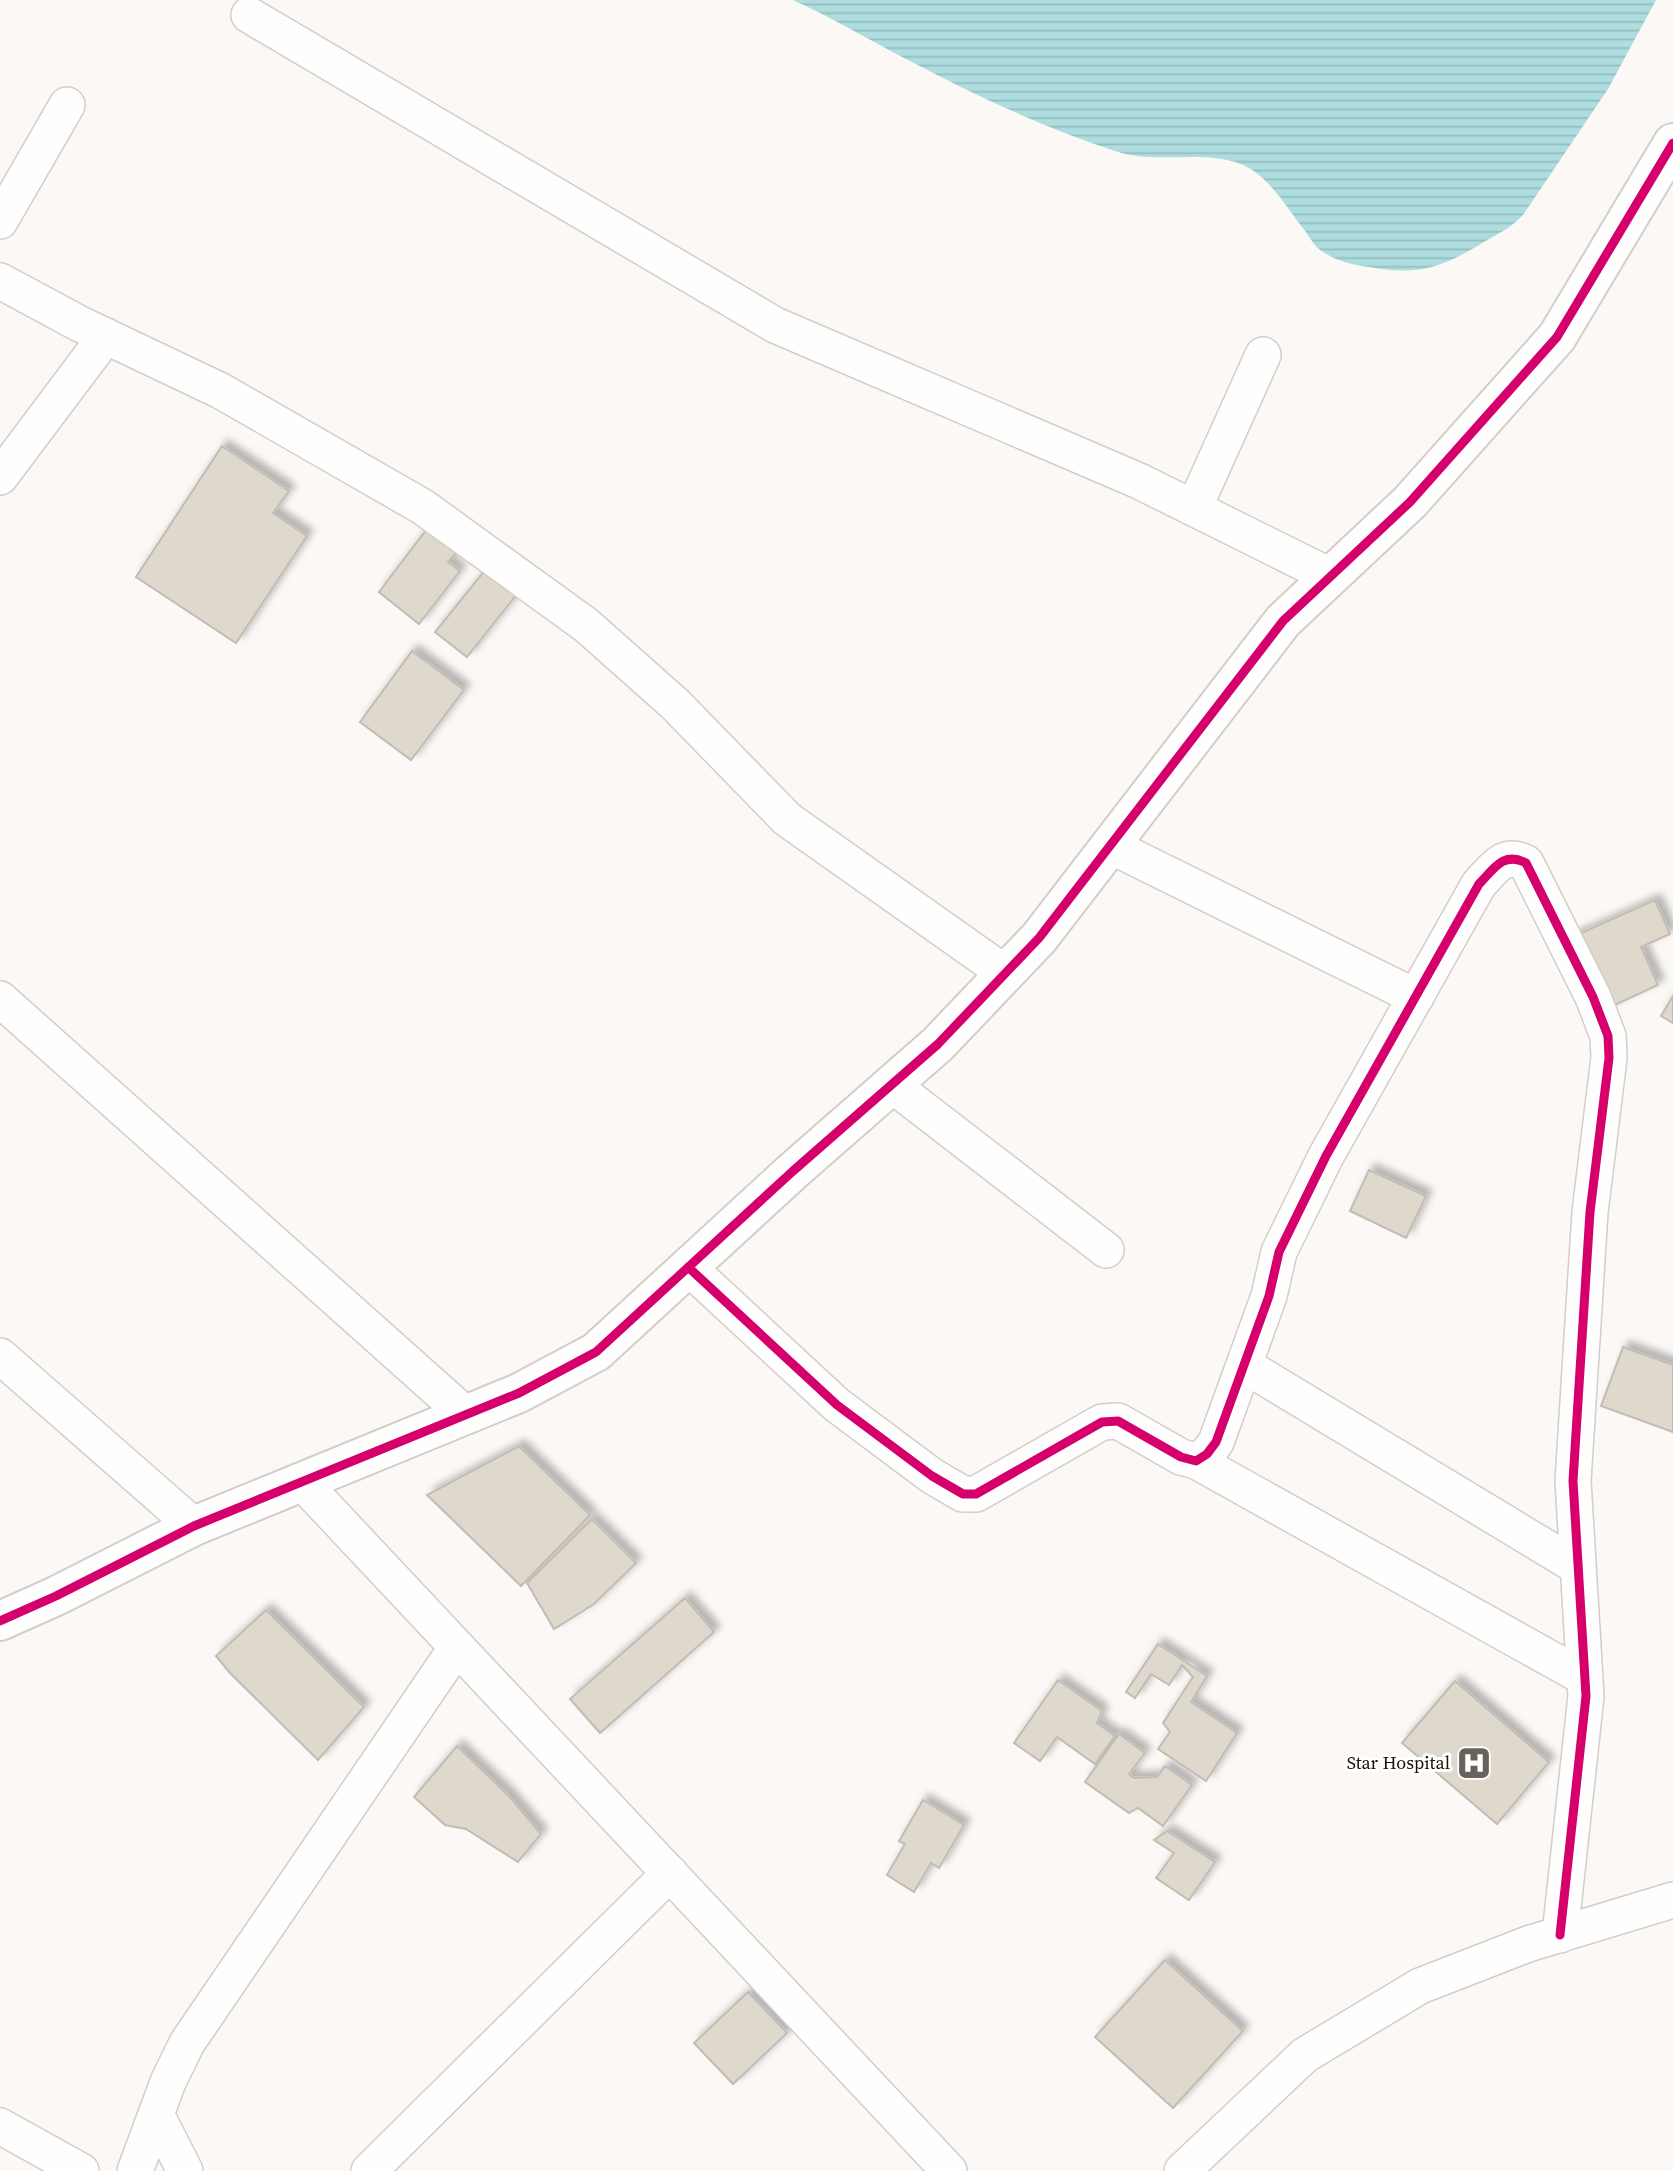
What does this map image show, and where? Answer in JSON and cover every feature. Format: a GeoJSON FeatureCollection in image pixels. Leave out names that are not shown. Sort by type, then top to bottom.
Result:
{"type":"FeatureCollection","features":[{"type":"Feature","properties":{"kind":"street"},"geometry":{"type":"LineString","coordinates":[[249,15],[775,325],[1139,481],[1330,576]]}},
{"type":"Feature","properties":{"kind":"street"},"geometry":{"type":"LineString","coordinates":[[0,221],[67,105]]}},
{"type":"Feature","properties":{"kind":"street"},"geometry":{"type":"LineString","coordinates":[[0,1621],[56,1596],[194,1526],[519,1393],[596,1352],[793,1171],[938,1044],[1039,937],[1283,621],[1410,502],[1557,337],[1673,143]]}},
{"type":"Feature","properties":{"kind":"street"},"geometry":{"type":"LineString","coordinates":[[0,281],[106,337],[221,391],[424,507],[586,625],[676,704],[787,819],[1005,974]]}},
{"type":"Feature","properties":{"kind":"street"},"geometry":{"type":"LineString","coordinates":[[0,477],[106,337]]}},
{"type":"Feature","properties":{"kind":"street"},"geometry":{"type":"LineString","coordinates":[[1194,509],[1263,355]]}},
{"type":"Feature","properties":{"kind":"street"},"geometry":{"type":"LineString","coordinates":[[1109,845],[1416,997]]}},
{"type":"Feature","properties":{"kind":"street"},"geometry":{"type":"LineString","coordinates":[[1196,1461],[1207,1454],[1216,1442],[1269,1296],[1279,1252],[1326,1156],[1479,884],[1498,864],[1508,858],[1516,858],[1526,863],[1593,997],[1608,1036],[1609,1058],[1590,1212],[1573,1481],[1586,1696],[1560,1935]]}},
{"type":"Feature","properties":{"kind":"street"},"geometry":{"type":"LineString","coordinates":[[0,999],[466,1415]]}},
{"type":"Feature","properties":{"kind":"street"},"geometry":{"type":"LineString","coordinates":[[892,1085],[1106,1250]]}},
{"type":"Feature","properties":{"kind":"street"},"geometry":{"type":"LineString","coordinates":[[688,1267],[837,1405],[932,1476],[963,1494],[983,1491],[1102,1422],[1118,1421],[1181,1457],[1196,1461],[1585,1678]]}},
{"type":"Feature","properties":{"kind":"street"},"geometry":{"type":"LineString","coordinates":[[0,1356],[194,1526]]}},
{"type":"Feature","properties":{"kind":"street"},"geometry":{"type":"LineString","coordinates":[[1244,1365],[1578,1567]]}},
{"type":"Feature","properties":{"kind":"street"},"geometry":{"type":"LineString","coordinates":[[302,1482],[949,2171]]}},
{"type":"Feature","properties":{"kind":"street"},"geometry":{"type":"LineString","coordinates":[[135,2171],[187,2043],[457,1647]]}},
{"type":"Feature","properties":{"kind":"street"},"geometry":{"type":"LineString","coordinates":[[369,2171],[670,1873]]}},
{"type":"Feature","properties":{"kind":"street"},"geometry":{"type":"LineString","coordinates":[[1182,2171],[1305,2055],[1420,1986],[1528,1944],[1673,1900]]}},
{"type":"Feature","properties":{"kind":"street"},"geometry":{"type":"LineString","coordinates":[[156,2114],[185,2171]]}},
{"type":"Feature","properties":{"kind":"street"},"geometry":{"type":"LineString","coordinates":[[0,2126],[82,2171]]}},
{"type":"Feature","properties":{"kind":"water"},"geometry":{"type":"Polygon","coordinates":[[[793,0],[1656,0],[1608,89],[1523,215],[1505,230],[1455,258],[1429,268],[1402,271],[1356,265],[1324,253],[1269,185],[1241,164],[1210,158],[1130,155],[1089,142],[985,99],[793,0]]]}},
{"type":"Feature","properties":{"kind":"building"},"geometry":{"type":"Polygon","coordinates":[[[222,446],[289,491],[273,513],[307,536],[236,643],[136,577],[222,446]]]}},
{"type":"Feature","properties":{"kind":"building"},"geometry":{"type":"Polygon","coordinates":[[[430,525],[460,548],[448,562],[460,571],[419,624],[379,592],[430,525]]]}},
{"type":"Feature","properties":{"kind":"building"},"geometry":{"type":"Polygon","coordinates":[[[486,569],[517,594],[467,657],[435,632],[486,569]]]}},
{"type":"Feature","properties":{"kind":"building"},"geometry":{"type":"Polygon","coordinates":[[[412,651],[464,690],[411,760],[360,722],[412,651]]]}},
{"type":"Feature","properties":{"kind":"building"},"geometry":{"type":"Polygon","coordinates":[[[1655,900],[1670,934],[1641,947],[1658,985],[1604,1010],[1572,937],[1655,900]]]}},
{"type":"Feature","properties":{"kind":"building"},"geometry":{"type":"Polygon","coordinates":[[[1673,996],[1673,1023],[1661,1016],[1673,996]]]}},
{"type":"Feature","properties":{"kind":"building"},"geometry":{"type":"Polygon","coordinates":[[[1369,1170],[1426,1196],[1406,1238],[1350,1211],[1369,1170]]]}},
{"type":"Feature","properties":{"kind":"building"},"geometry":{"type":"Polygon","coordinates":[[[1623,1347],[1673,1365],[1673,1432],[1601,1406],[1623,1347]]]}},
{"type":"Feature","properties":{"kind":"building"},"geometry":{"type":"Polygon","coordinates":[[[519,1446],[590,1515],[521,1586],[427,1495],[519,1446]]]}},
{"type":"Feature","properties":{"kind":"building"},"geometry":{"type":"Polygon","coordinates":[[[592,1519],[636,1563],[594,1604],[554,1629],[527,1583],[592,1519]]]}},
{"type":"Feature","properties":{"kind":"building"},"geometry":{"type":"Polygon","coordinates":[[[685,1598],[714,1632],[600,1733],[570,1699],[685,1598]]]}},
{"type":"Feature","properties":{"kind":"building"},"geometry":{"type":"Polygon","coordinates":[[[266,1610],[364,1707],[318,1760],[216,1656],[266,1610]]]}},
{"type":"Feature","properties":{"kind":"building"},"geometry":{"type":"Polygon","coordinates":[[[1158,1644],[1207,1676],[1191,1702],[1237,1733],[1206,1781],[1158,1749],[1170,1732],[1163,1723],[1193,1677],[1182,1665],[1169,1685],[1151,1674],[1135,1698],[1126,1692],[1158,1644]]]}},
{"type":"Feature","properties":{"kind":"building"},"geometry":{"type":"Polygon","coordinates":[[[1058,1680],[1102,1711],[1097,1723],[1115,1736],[1095,1764],[1057,1737],[1040,1761],[1014,1743],[1058,1680]]]}},
{"type":"Feature","properties":{"kind":"building"},"geometry":{"type":"Polygon","coordinates":[[[1455,1681],[1549,1762],[1497,1824],[1402,1743],[1455,1681]]]}},
{"type":"Feature","properties":{"kind":"building"},"geometry":{"type":"Polygon","coordinates":[[[1119,1734],[1145,1753],[1129,1774],[1134,1778],[1157,1777],[1165,1766],[1192,1785],[1163,1826],[1138,1808],[1129,1813],[1085,1782],[1119,1734]]]}},
{"type":"Feature","properties":{"kind":"building"},"geometry":{"type":"Polygon","coordinates":[[[457,1746],[509,1796],[541,1834],[518,1862],[466,1829],[445,1825],[414,1797],[457,1746]]]}},
{"type":"Feature","properties":{"kind":"building"},"geometry":{"type":"Polygon","coordinates":[[[923,1800],[964,1825],[939,1868],[931,1863],[914,1892],[887,1875],[905,1844],[899,1841],[923,1800]]]}},
{"type":"Feature","properties":{"kind":"building"},"geometry":{"type":"Polygon","coordinates":[[[1167,1831],[1215,1862],[1189,1900],[1156,1878],[1174,1853],[1154,1840],[1167,1831]]]}},
{"type":"Feature","properties":{"kind":"building"},"geometry":{"type":"Polygon","coordinates":[[[1165,1960],[1243,2031],[1173,2108],[1095,2037],[1165,1960]]]}},
{"type":"Feature","properties":{"kind":"building"},"geometry":{"type":"Polygon","coordinates":[[[748,1992],[787,2033],[733,2084],[694,2043],[748,1992]]]}},
{"type":"Feature","properties":{"kind":"cycle path"},"geometry":{"type":"LineString","coordinates":[[0,1621],[56,1596],[194,1526],[519,1393],[596,1352],[793,1171],[938,1044],[1039,938],[1283,621],[1410,502],[1557,337],[1673,143]]}},
{"type":"Feature","properties":{"kind":"cycle path"},"geometry":{"type":"LineString","coordinates":[[688,1267],[837,1405],[932,1476],[963,1494],[976,1494],[1102,1422],[1118,1421],[1181,1457],[1196,1461],[1207,1454],[1216,1442],[1269,1296],[1279,1252],[1326,1156],[1479,884],[1505,860],[1526,863],[1593,997],[1608,1036],[1609,1058],[1590,1212],[1573,1481],[1586,1696],[1560,1935]]}},
{"type":"Feature","properties":{"kind":"place","name":"Star Hospital"},"geometry":{"type":"Point","coordinates":[1474,1763]}}]}
